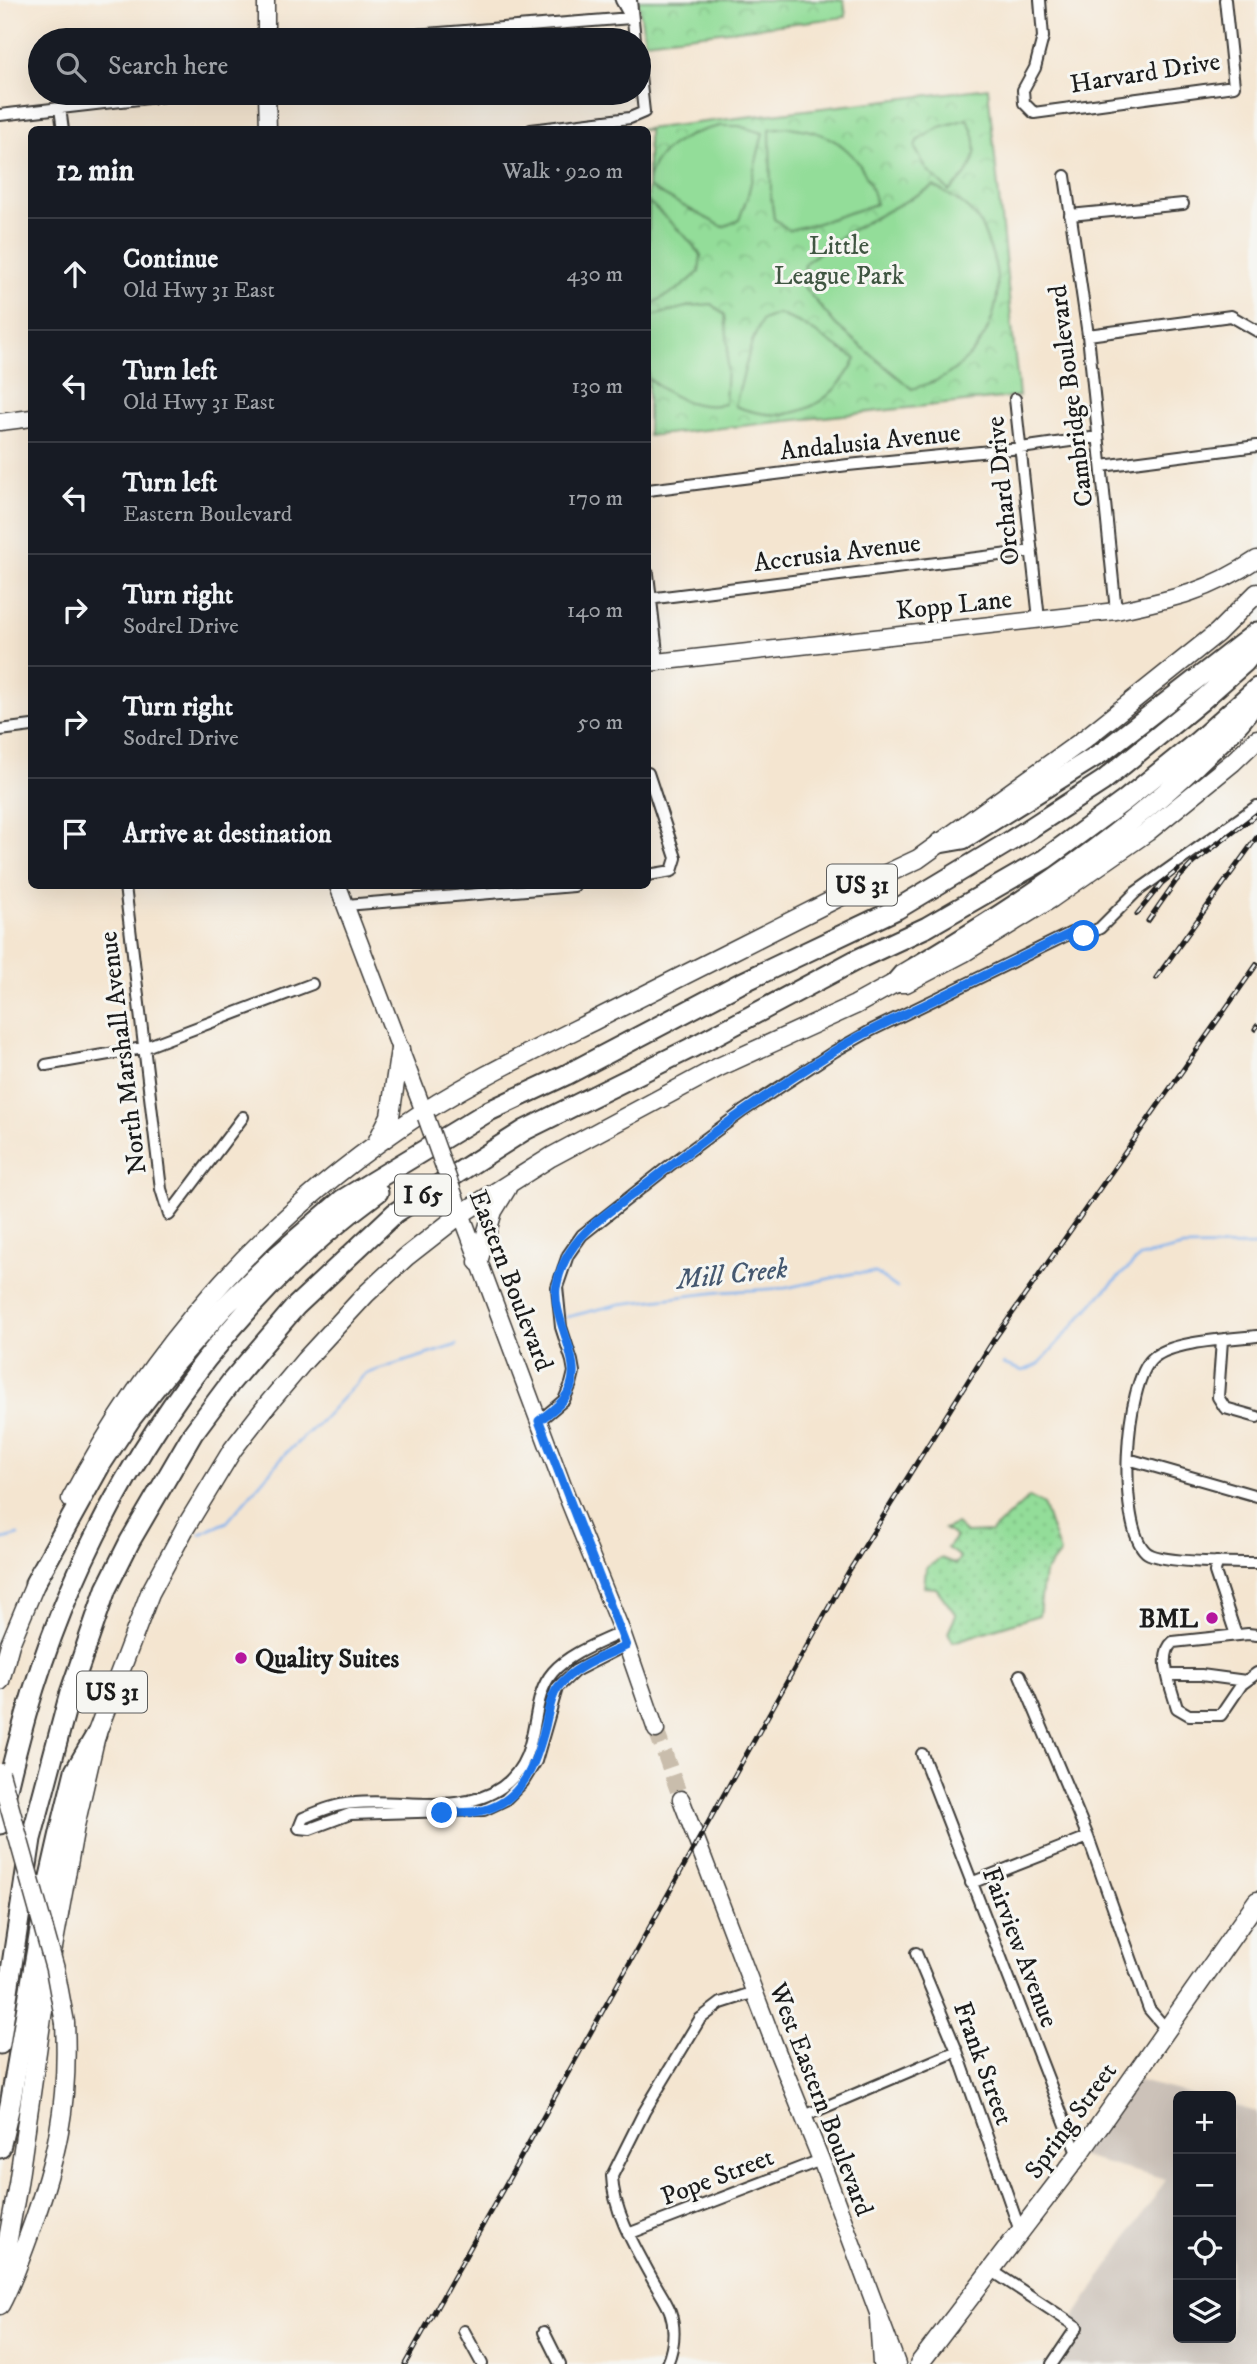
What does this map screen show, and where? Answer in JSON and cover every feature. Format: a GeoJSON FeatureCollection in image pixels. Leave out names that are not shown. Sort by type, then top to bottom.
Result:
{"type":"FeatureCollection","features":[{"type":"Feature","properties":{"kind":"highway"},"geometry":{"type":"LineString","coordinates":[[940,844],[963,839],[1104,751],[1257,632]]}},
{"type":"Feature","properties":{"kind":"highway","name":"I 65"},"geometry":{"type":"LineString","coordinates":[[0,1824],[4,1798],[39,1669],[93,1538],[141,1453],[181,1394],[230,1331],[288,1269],[352,1211],[489,1111],[566,1075],[739,984],[897,909],[1012,840],[1103,781],[1201,701],[1257,648]]}},
{"type":"Feature","properties":{"kind":"highway","name":"I 65"},"geometry":{"type":"LineString","coordinates":[[0,2044],[31,1839],[70,1693],[106,1589],[130,1541],[194,1433],[232,1382],[296,1306],[395,1213],[525,1130],[927,926],[1045,859],[1124,801],[1257,688]]}},
{"type":"Feature","properties":{"kind":"highway"},"geometry":{"type":"LineString","coordinates":[[895,983],[902,975],[1000,915],[1093,849],[1171,787],[1246,717],[1257,699]]}},
{"type":"Feature","properties":{"kind":"highway"},"geometry":{"type":"LineString","coordinates":[[35,1583],[101,1464],[132,1417],[225,1306],[271,1261],[342,1200],[489,1111]]}},
{"type":"Feature","properties":{"kind":"highway"},"geometry":{"type":"LineString","coordinates":[[0,2148],[10,2105],[47,1890],[62,1824],[75,1771],[96,1735]]}},
{"type":"Feature","properties":{"kind":"main road"},"geometry":{"type":"LineString","coordinates":[[266,0],[266,28]]}},
{"type":"Feature","properties":{"kind":"main road"},"geometry":{"type":"LineString","coordinates":[[267,105],[268,126]]}},
{"type":"Feature","properties":{"kind":"main road"},"geometry":{"type":"LineString","coordinates":[[0,422],[28,418]]}},
{"type":"Feature","properties":{"kind":"main road","name":"Kopp Lane"},"geometry":{"type":"LineString","coordinates":[[653,662],[1116,611],[1210,587],[1257,559]]}},
{"type":"Feature","properties":{"kind":"main road","name":"US 31"},"geometry":{"type":"LineString","coordinates":[[0,1681],[10,1644],[63,1514],[92,1459],[129,1399],[215,1288],[277,1226],[330,1180],[372,1148],[493,1072],[918,859],[1083,741],[1217,633],[1257,593]]}},
{"type":"Feature","properties":{"kind":"main road","name":"US 31"},"geometry":{"type":"LineString","coordinates":[[0,2283],[18,2184],[51,1961],[75,1826],[96,1735],[150,1593],[185,1528],[233,1449],[305,1360],[366,1294],[459,1208],[719,1067],[855,1005],[895,983],[906,983],[962,953],[1052,898],[1147,832],[1257,739]]}},
{"type":"Feature","properties":{"kind":"main road","name":"Eastern Boulevard"},"geometry":{"type":"LineString","coordinates":[[339,889],[478,1262],[624,1639],[656,1730]]}},
{"type":"Feature","properties":{"kind":"main road"},"geometry":{"type":"LineString","coordinates":[[372,1148],[390,1116],[400,1049]]}},
{"type":"Feature","properties":{"kind":"main road"},"geometry":{"type":"LineString","coordinates":[[478,1262],[493,1211],[510,1182]]}},
{"type":"Feature","properties":{"kind":"main road"},"geometry":{"type":"LineString","coordinates":[[0,1773],[55,1969],[65,2023],[66,2073],[59,2141],[38,2210],[9,2290],[0,2305]]}},
{"type":"Feature","properties":{"kind":"main road","name":"West Eastern Boulevard"},"geometry":{"type":"LineString","coordinates":[[681,1799],[897,2364]]}},
{"type":"Feature","properties":{"kind":"main road","name":"Spring Street"},"geometry":{"type":"LineString","coordinates":[[919,2364],[1078,2156],[1257,1902]]}},
{"type":"Feature","properties":{"kind":"main road"},"geometry":{"type":"LineString","coordinates":[[879,2319],[882,2364]]}},
{"type":"Feature","properties":{"kind":"street"},"geometry":{"type":"LineString","coordinates":[[621,0],[631,18]]}},
{"type":"Feature","properties":{"kind":"street"},"geometry":{"type":"LineString","coordinates":[[631,0],[633,28]]}},
{"type":"Feature","properties":{"kind":"street","name":"Harvard Drive"},"geometry":{"type":"LineString","coordinates":[[1040,0],[1043,37],[1035,68],[1023,90],[1024,103],[1034,113],[1234,86],[1225,0]]}},
{"type":"Feature","properties":{"kind":"street"},"geometry":{"type":"LineString","coordinates":[[504,28],[631,18]]}},
{"type":"Feature","properties":{"kind":"street"},"geometry":{"type":"LineString","coordinates":[[0,115],[86,105]]}},
{"type":"Feature","properties":{"kind":"street"},"geometry":{"type":"LineString","coordinates":[[564,126],[630,118],[644,112],[643,105]]}},
{"type":"Feature","properties":{"kind":"street"},"geometry":{"type":"LineString","coordinates":[[60,108],[62,126]]}},
{"type":"Feature","properties":{"kind":"street","name":"Cambridge Boulevard"},"geometry":{"type":"LineString","coordinates":[[1065,176],[1088,335],[1116,611]]}},
{"type":"Feature","properties":{"kind":"street"},"geometry":{"type":"LineString","coordinates":[[1070,215],[1183,204]]}},
{"type":"Feature","properties":{"kind":"street"},"geometry":{"type":"LineString","coordinates":[[1088,335],[1231,316],[1257,331]]}},
{"type":"Feature","properties":{"kind":"street","name":"Orchard Drive"},"geometry":{"type":"LineString","coordinates":[[1015,399],[1039,619]]}},
{"type":"Feature","properties":{"kind":"street","name":"Andalusia Avenue"},"geometry":{"type":"LineString","coordinates":[[651,490],[1098,437]]}},
{"type":"Feature","properties":{"kind":"street"},"geometry":{"type":"LineString","coordinates":[[1102,466],[1257,446]]}},
{"type":"Feature","properties":{"kind":"street","name":"Accrusia Avenue"},"geometry":{"type":"LineString","coordinates":[[651,598],[1032,551]]}},
{"type":"Feature","properties":{"kind":"street"},"geometry":{"type":"LineString","coordinates":[[651,630],[653,662]]}},
{"type":"Feature","properties":{"kind":"street"},"geometry":{"type":"LineString","coordinates":[[0,730],[28,726]]}},
{"type":"Feature","properties":{"kind":"street"},"geometry":{"type":"LineString","coordinates":[[651,782],[676,858],[672,871],[651,874]]}},
{"type":"Feature","properties":{"kind":"street"},"geometry":{"type":"LineString","coordinates":[[539,1421],[564,1400],[574,1372],[561,1327],[556,1287],[568,1255],[582,1235],[743,1111],[835,1051],[872,1030],[1071,933],[1084,936],[1100,928],[1136,892],[1257,806]]}},
{"type":"Feature","properties":{"kind":"street","name":"North Marshall Avenue"},"geometry":{"type":"LineString","coordinates":[[125,889],[161,1189],[169,1215],[243,1117]]}},
{"type":"Feature","properties":{"kind":"street"},"geometry":{"type":"LineString","coordinates":[[346,905],[539,889]]}},
{"type":"Feature","properties":{"kind":"street"},"geometry":{"type":"LineString","coordinates":[[46,1065],[143,1048],[312,984]]}},
{"type":"Feature","properties":{"kind":"street"},"geometry":{"type":"LineString","coordinates":[[1257,1336],[1187,1344],[1155,1356],[1146,1365],[1138,1380],[1130,1421],[1128,1460],[1135,1537],[1146,1552],[1154,1557],[1257,1563]]}},
{"type":"Feature","properties":{"kind":"street"},"geometry":{"type":"LineString","coordinates":[[1222,1340],[1218,1397],[1225,1408],[1257,1417]]}},
{"type":"Feature","properties":{"kind":"street"},"geometry":{"type":"LineString","coordinates":[[1128,1460],[1257,1496]]}},
{"type":"Feature","properties":{"kind":"street"},"geometry":{"type":"LineString","coordinates":[[1217,1562],[1215,1572],[1236,1635]]}},
{"type":"Feature","properties":{"kind":"street"},"geometry":{"type":"LineString","coordinates":[[1257,1635],[1172,1642],[1167,1647],[1164,1658],[1177,1708],[1189,1715],[1221,1715],[1252,1684],[1257,1674]]}},
{"type":"Feature","properties":{"kind":"street"},"geometry":{"type":"LineString","coordinates":[[624,1639],[575,1671],[556,1688],[536,1761],[523,1782],[505,1800],[484,1810],[350,1814],[310,1829],[299,1828],[303,1818],[328,1807],[355,1802],[459,1803],[479,1799],[501,1788],[513,1777],[529,1749],[544,1687],[551,1675],[570,1658],[624,1639]]}},
{"type":"Feature","properties":{"kind":"street"},"geometry":{"type":"LineString","coordinates":[[1020,1675],[1088,1837],[1149,2009],[1167,2030]]}},
{"type":"Feature","properties":{"kind":"street"},"geometry":{"type":"LineString","coordinates":[[1169,1675],[1201,1675],[1252,1684]]}},
{"type":"Feature","properties":{"kind":"street","name":"Fairview Avenue"},"geometry":{"type":"LineString","coordinates":[[922,1754],[1078,2156]]}},
{"type":"Feature","properties":{"kind":"street"},"geometry":{"type":"LineString","coordinates":[[971,1883],[1088,1837]]}},
{"type":"Feature","properties":{"kind":"street","name":"Frank Street"},"geometry":{"type":"LineString","coordinates":[[916,1953],[957,2051],[1020,2231]]}},
{"type":"Feature","properties":{"kind":"street"},"geometry":{"type":"LineString","coordinates":[[667,2364],[673,2349],[669,2310],[628,2234],[612,2186],[612,2176],[651,2100],[700,2020],[721,2003],[755,1992]]}},
{"type":"Feature","properties":{"kind":"street"},"geometry":{"type":"LineString","coordinates":[[804,2116],[957,2051]]}},
{"type":"Feature","properties":{"kind":"street","name":"Pope Street"},"geometry":{"type":"LineString","coordinates":[[628,2234],[821,2160]]}},
{"type":"Feature","properties":{"kind":"street"},"geometry":{"type":"LineString","coordinates":[[991,2270],[1077,2328],[1052,2364]]}},
{"type":"Feature","properties":{"kind":"street"},"geometry":{"type":"LineString","coordinates":[[464,2331],[482,2364]]}},
{"type":"Feature","properties":{"kind":"street"},"geometry":{"type":"LineString","coordinates":[[544,2332],[560,2364]]}},
{"type":"Feature","properties":{"kind":"shaded area"},"geometry":{"type":"Polygon","coordinates":[[[1132,2079],[1179,2091],[1173,2091],[1173,2343],[1236,2343],[1236,2106],[1257,2112],[1257,2364],[1052,2364],[1077,2328],[1070,2323],[1166,2180],[1078,2156],[1132,2079]]]}},
{"type":"Feature","properties":{"kind":"green space"},"geometry":{"type":"Polygon","coordinates":[[[638,0],[844,0],[846,17],[651,40],[651,28],[643,28],[638,0]]]}},
{"type":"Feature","properties":{"kind":"green space","name":"Little League Park"},"geometry":{"type":"Polygon","coordinates":[[[988,88],[1019,396],[651,436],[651,128],[988,88]]]}},
{"type":"Feature","properties":{"kind":"green space"},"geometry":{"type":"Polygon","coordinates":[[[967,119],[975,140],[974,159],[965,176],[949,191],[928,171],[915,148],[917,141],[940,127],[967,119]]]}},
{"type":"Feature","properties":{"kind":"green space"},"geometry":{"type":"Polygon","coordinates":[[[739,126],[763,133],[739,220],[723,227],[651,189],[651,172],[663,153],[684,138],[708,129],[739,126]]]}},
{"type":"Feature","properties":{"kind":"green space"},"geometry":{"type":"Polygon","coordinates":[[[788,127],[821,134],[846,149],[864,172],[876,204],[789,230],[774,219],[770,129],[788,127]]]}},
{"type":"Feature","properties":{"kind":"green space"},"geometry":{"type":"Polygon","coordinates":[[[934,186],[965,206],[980,223],[994,262],[997,299],[986,333],[963,363],[943,377],[912,389],[836,325],[803,286],[805,263],[846,233],[934,186]]]}},
{"type":"Feature","properties":{"kind":"green space"},"geometry":{"type":"Polygon","coordinates":[[[651,204],[701,255],[699,272],[683,286],[651,304],[651,204]]]}},
{"type":"Feature","properties":{"kind":"green space"},"geometry":{"type":"Polygon","coordinates":[[[712,304],[725,315],[728,346],[725,404],[693,403],[674,396],[651,380],[651,316],[690,306],[712,304]]]}},
{"type":"Feature","properties":{"kind":"green space"},"geometry":{"type":"Polygon","coordinates":[[[778,314],[800,323],[856,359],[834,390],[806,409],[773,414],[735,406],[752,342],[762,320],[778,314]]]}},
{"type":"Feature","properties":{"kind":"green space"},"geometry":{"type":"Polygon","coordinates":[[[1029,1497],[1043,1504],[1060,1553],[1044,1574],[1039,1615],[953,1642],[948,1633],[956,1615],[936,1588],[924,1587],[926,1568],[941,1558],[956,1564],[960,1557],[947,1548],[956,1537],[944,1529],[956,1524],[966,1533],[991,1532],[1029,1497]]]}},
{"type":"Feature","properties":{"kind":"waterway","name":"Mill Creek"},"geometry":{"type":"LineString","coordinates":[[1003,1364],[1023,1371],[1039,1364],[1104,1291],[1140,1257],[1183,1247],[1257,1246]]}},
{"type":"Feature","properties":{"kind":"waterway","name":"Mill Creek"},"geometry":{"type":"LineString","coordinates":[[567,1317],[620,1304],[720,1292],[786,1288],[855,1273],[876,1273],[897,1288]]}},
{"type":"Feature","properties":{"kind":"waterway","name":"Mill Creek"},"geometry":{"type":"LineString","coordinates":[[200,1534],[227,1522],[285,1454],[321,1421],[365,1374],[457,1345]]}},
{"type":"Feature","properties":{"kind":"waterway","name":"Mill Creek"},"geometry":{"type":"LineString","coordinates":[[0,1540],[19,1535]]}},
{"type":"Feature","properties":{"kind":"tunnel"},"geometry":{"type":"LineString","coordinates":[[656,1730],[681,1799]]}},
{"type":"Feature","properties":{"kind":"railway"},"geometry":{"type":"LineString","coordinates":[[1148,921],[1176,881],[1193,863],[1257,814]]}},
{"type":"Feature","properties":{"kind":"railway"},"geometry":{"type":"LineString","coordinates":[[1156,978],[1257,837]]}},
{"type":"Feature","properties":{"kind":"railway"},"geometry":{"type":"LineString","coordinates":[[1137,914],[1162,883],[1178,870]]}},
{"type":"Feature","properties":{"kind":"railway"},"geometry":{"type":"LineString","coordinates":[[405,2364],[849,1571],[993,1341],[1257,964]]}},
{"type":"Feature","properties":{"kind":"place","name":"BML"},"geometry":{"type":"Point","coordinates":[1212,1618]}},
{"type":"Feature","properties":{"kind":"place","name":"Quality Suites"},"geometry":{"type":"Point","coordinates":[241,1658]}},
{"type":"Feature","properties":{"kind":"route"},"geometry":{"type":"LineString","coordinates":[[442,1813],[484,1810],[505,1800],[523,1782],[536,1761],[556,1688],[575,1671],[626,1646],[539,1421],[564,1400],[574,1372],[561,1327],[556,1287],[568,1255],[582,1235],[743,1111],[835,1051],[872,1030],[1071,933],[1084,936]]}}]}
